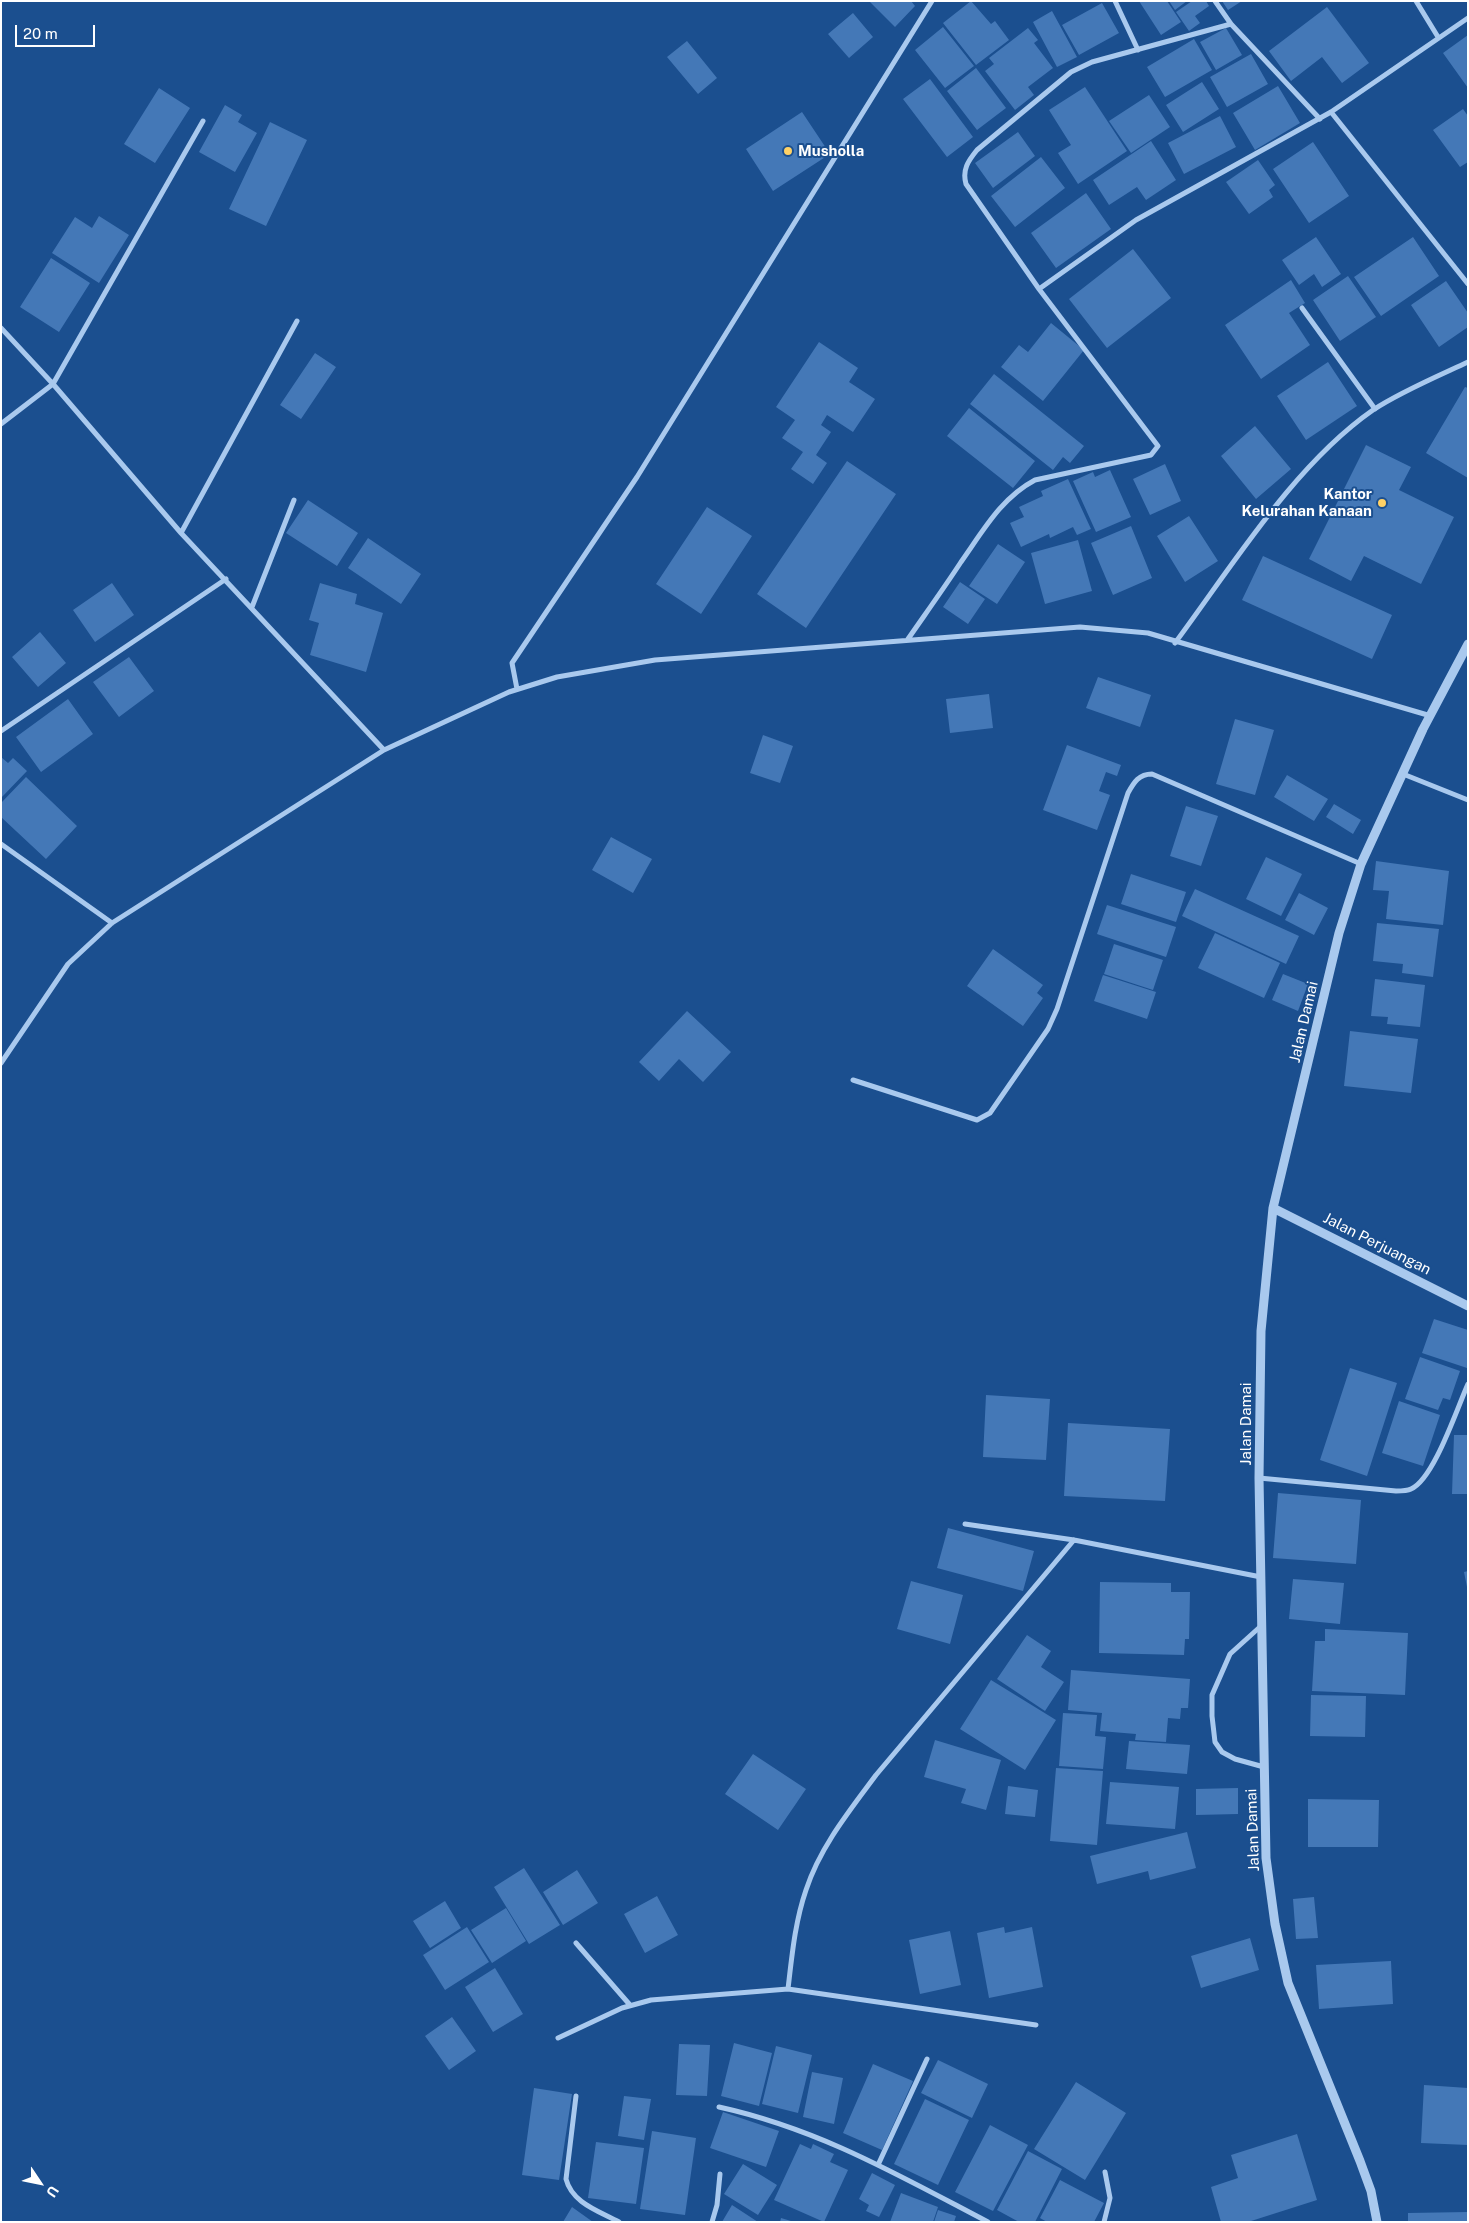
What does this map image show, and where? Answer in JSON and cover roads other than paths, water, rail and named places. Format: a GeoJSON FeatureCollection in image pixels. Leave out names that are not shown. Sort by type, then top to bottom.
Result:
{"type":"FeatureCollection","features":[{"type":"Feature","properties":{"kind":"street"},"geometry":{"type":"LineString","coordinates":[[517,689],[512,662],[637,477],[932,1]]}},
{"type":"Feature","properties":{"kind":"street"},"geometry":{"type":"LineString","coordinates":[[1114,1],[1138,50]]}},
{"type":"Feature","properties":{"kind":"street"},"geometry":{"type":"LineString","coordinates":[[1215,1],[1231,24],[1320,119]]}},
{"type":"Feature","properties":{"kind":"street"},"geometry":{"type":"LineString","coordinates":[[1416,1],[1438,37]]}},
{"type":"Feature","properties":{"kind":"street"},"geometry":{"type":"LineString","coordinates":[[1039,288],[1136,220],[1320,119],[1468,18]]}},
{"type":"Feature","properties":{"kind":"street"},"geometry":{"type":"LineString","coordinates":[[908,639],[989,521],[1011,496],[1035,480],[1150,455],[1158,446],[1039,288],[966,184],[965,168],[977,150],[1071,72],[1110,55],[1138,50],[1231,24]]}},
{"type":"Feature","properties":{"kind":"street"},"geometry":{"type":"LineString","coordinates":[[1331,112],[1468,284]]}},
{"type":"Feature","properties":{"kind":"street"},"geometry":{"type":"LineString","coordinates":[[1,424],[53,384],[203,121]]}},
{"type":"Feature","properties":{"kind":"street"},"geometry":{"type":"LineString","coordinates":[[1302,308],[1375,409]]}},
{"type":"Feature","properties":{"kind":"street"},"geometry":{"type":"LineString","coordinates":[[182,533],[297,321]]}},
{"type":"Feature","properties":{"kind":"street"},"geometry":{"type":"LineString","coordinates":[[1,328],[53,384],[182,533],[384,750]]}},
{"type":"Feature","properties":{"kind":"street"},"geometry":{"type":"LineString","coordinates":[[1176,643],[1291,487],[1348,430],[1375,409],[1468,362]]}},
{"type":"Feature","properties":{"kind":"street"},"geometry":{"type":"LineString","coordinates":[[252,607],[294,500]]}},
{"type":"Feature","properties":{"kind":"street"},"geometry":{"type":"LineString","coordinates":[[1,731],[226,579]]}},
{"type":"Feature","properties":{"kind":"street"},"geometry":{"type":"LineString","coordinates":[[1,1063],[3,1055],[68,964],[112,923],[384,750],[517,689],[557,677],[655,660],[1080,627],[1148,633],[1176,643],[1431,716]]}},
{"type":"Feature","properties":{"kind":"street","name":"Jalan Damai"},"geometry":{"type":"LineString","coordinates":[[1377,2222],[1371,2191],[1360,2161],[1288,1982],[1275,1924],[1266,1858],[1259,1478],[1262,1331],[1273,1208],[1339,933],[1361,864],[1412,753],[1468,644]]}},
{"type":"Feature","properties":{"kind":"street"},"geometry":{"type":"LineString","coordinates":[[853,1080],[977,1120],[990,1113],[1048,1029],[1057,1009],[1128,793],[1138,778],[1145,774],[1152,774],[1361,864]]}},
{"type":"Feature","properties":{"kind":"street"},"geometry":{"type":"LineString","coordinates":[[1403,774],[1468,800]]}},
{"type":"Feature","properties":{"kind":"street"},"geometry":{"type":"LineString","coordinates":[[1,844],[112,923]]}},
{"type":"Feature","properties":{"kind":"street","name":"Jalan Perjuangan"},"geometry":{"type":"LineString","coordinates":[[1273,1208],[1468,1306]]}},
{"type":"Feature","properties":{"kind":"street"},"geometry":{"type":"LineString","coordinates":[[1259,1478],[1396,1491],[1411,1489],[1423,1480],[1432,1467],[1468,1384]]}},
{"type":"Feature","properties":{"kind":"street"},"geometry":{"type":"LineString","coordinates":[[965,1524],[1074,1540],[1261,1577]]}},
{"type":"Feature","properties":{"kind":"street"},"geometry":{"type":"LineString","coordinates":[[788,1989],[796,1925],[806,1889],[824,1851],[846,1815],[876,1775],[1074,1540]]}},
{"type":"Feature","properties":{"kind":"street"},"geometry":{"type":"LineString","coordinates":[[1262,1626],[1230,1654],[1212,1695],[1212,1716],[1214,1742],[1222,1752],[1235,1759],[1264,1767]]}},
{"type":"Feature","properties":{"kind":"street"},"geometry":{"type":"LineString","coordinates":[[576,1943],[630,2006]]}},
{"type":"Feature","properties":{"kind":"street"},"geometry":{"type":"LineString","coordinates":[[558,2038],[630,2006],[651,2000],[684,1995],[788,1989],[1036,2025]]}},
{"type":"Feature","properties":{"kind":"street"},"geometry":{"type":"LineString","coordinates":[[878,2165],[926,2059]]}},
{"type":"Feature","properties":{"kind":"street"},"geometry":{"type":"LineString","coordinates":[[576,2096],[566,2179],[568,2188],[579,2200],[619,2222]]}},
{"type":"Feature","properties":{"kind":"street"},"geometry":{"type":"LineString","coordinates":[[718,2107],[762,2117],[797,2128],[878,2165],[988,2222]]}},
{"type":"Feature","properties":{"kind":"street"},"geometry":{"type":"LineString","coordinates":[[1104,2222],[1110,2198],[1105,2172]]}},
{"type":"Feature","properties":{"kind":"street"},"geometry":{"type":"LineString","coordinates":[[712,2222],[717,2205],[720,2174]]}},
{"type":"Feature","properties":{"kind":"place","name":"Musholla"},"geometry":{"type":"Point","coordinates":[788,151]}},
{"type":"Feature","properties":{"kind":"place","name":"Kantor Kelurahan Kanaan"},"geometry":{"type":"Point","coordinates":[1382,503]}}]}
